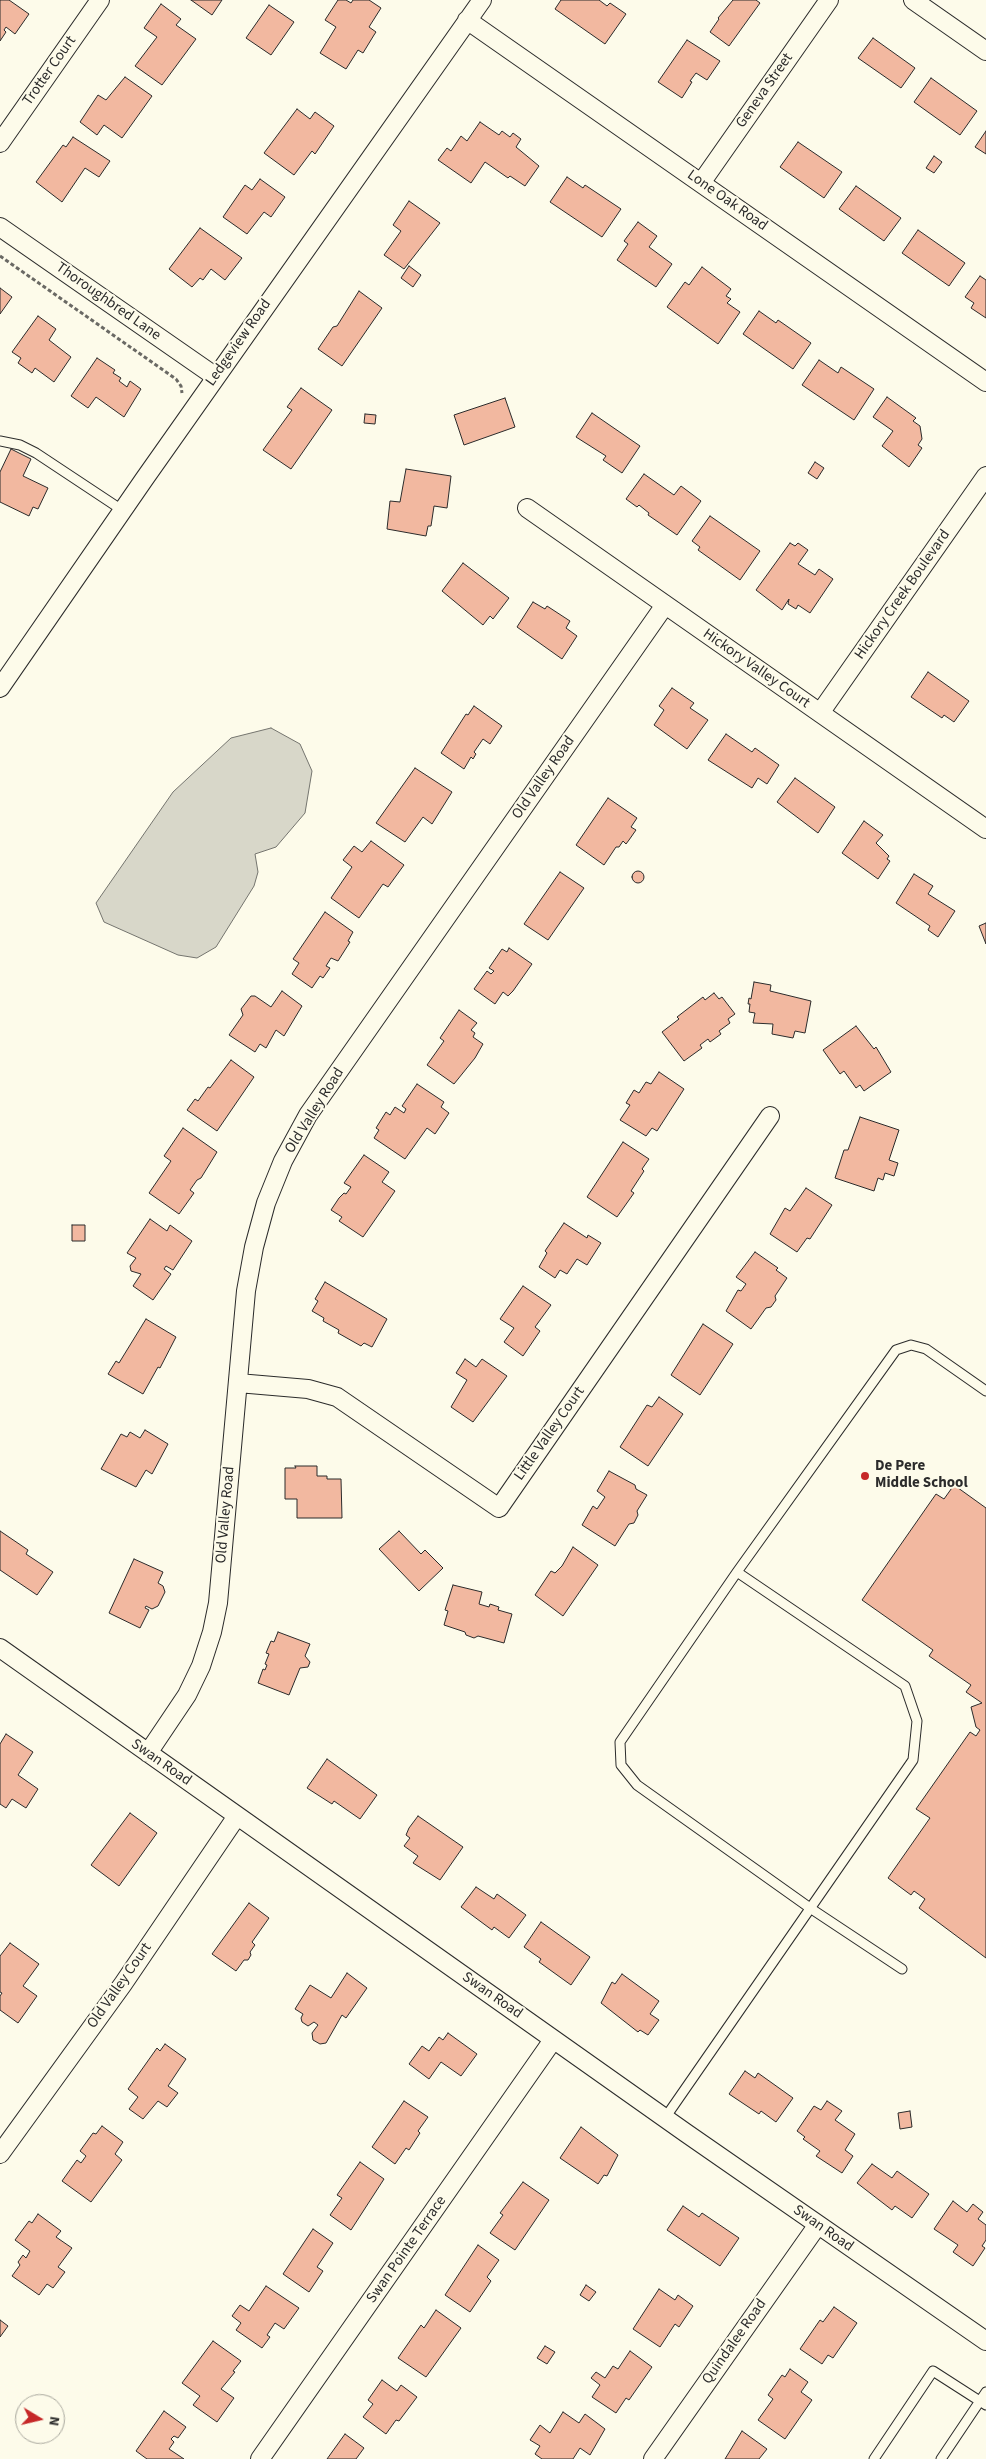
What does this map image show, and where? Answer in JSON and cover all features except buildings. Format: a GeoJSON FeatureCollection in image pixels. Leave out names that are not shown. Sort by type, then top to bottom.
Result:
{"type":"FeatureCollection","features":[{"type":"Feature","properties":{"kind":"street","name":"Trotter Court"},"geometry":{"type":"LineString","coordinates":[[0,143],[100,0]]}},
{"type":"Feature","properties":{"kind":"street","name":"Ledgeview Road"},"geometry":{"type":"LineString","coordinates":[[0,688],[122,510],[482,0]]}},
{"type":"Feature","properties":{"kind":"street","name":"Geneva Street"},"geometry":{"type":"LineString","coordinates":[[701,183],[829,0]]}},
{"type":"Feature","properties":{"kind":"street"},"geometry":{"type":"LineString","coordinates":[[913,0],[986,51]]}},
{"type":"Feature","properties":{"kind":"street","name":"Lone Oak Road"},"geometry":{"type":"LineString","coordinates":[[467,20],[986,382]]}},
{"type":"Feature","properties":{"kind":"street","name":"Thoroughbred Lane"},"geometry":{"type":"LineString","coordinates":[[0,227],[216,377]]}},
{"type":"Feature","properties":{"kind":"street","name":"Hickory Creek Boulevard"},"geometry":{"type":"LineString","coordinates":[[820,714],[986,476]]}},
{"type":"Feature","properties":{"kind":"street","name":"Hickory Valley Court"},"geometry":{"type":"LineString","coordinates":[[527,508],[986,830]]}},
{"type":"Feature","properties":{"kind":"street","name":"Old Valley Road"},"geometry":{"type":"LineString","coordinates":[[148,1753],[187,1695],[201,1666],[212,1632],[218,1603],[246,1291],[254,1247],[266,1203],[279,1172],[304,1123],[665,605]]}},
{"type":"Feature","properties":{"kind":"street","name":"Little Valley Court"},"geometry":{"type":"LineString","coordinates":[[238,1383],[308,1389],[337,1397],[499,1508],[770,1116]]}},
{"type":"Feature","properties":{"kind":"street","name":"Swan Road"},"geometry":{"type":"LineString","coordinates":[[0,1648],[817,2226],[986,2341]]}},
{"type":"Feature","properties":{"kind":"street","name":"Old Valley Court"},"geometry":{"type":"LineString","coordinates":[[0,2154],[123,1984],[237,1816]]}},
{"type":"Feature","properties":{"kind":"street","name":"Swan Pointe Terrace"},"geometry":{"type":"LineString","coordinates":[[260,2459],[553,2040]]}},
{"type":"Feature","properties":{"kind":"street","name":"Quindalee Road"},"geometry":{"type":"LineString","coordinates":[[653,2459],[817,2226]]}},
{"type":"Feature","properties":{"kind":"lane"},"geometry":{"type":"LineString","coordinates":[[0,441],[20,445],[36,453],[122,510]]}},
{"type":"Feature","properties":{"kind":"lane"},"geometry":{"type":"LineString","coordinates":[[902,1969],[810,1908],[637,1785],[621,1764],[620,1742],[737,1572],[896,1350],[911,1345],[926,1349],[986,1391]]}},
{"type":"Feature","properties":{"kind":"lane"},"geometry":{"type":"LineString","coordinates":[[665,2118],[913,1760],[917,1721],[905,1686],[737,1572]]}},
{"type":"Feature","properties":{"kind":"lane"},"geometry":{"type":"LineString","coordinates":[[874,2459],[933,2371],[983,2403]]}},
{"type":"Feature","properties":{"kind":"lane"},"geometry":{"type":"LineString","coordinates":[[941,2459],[983,2403],[986,2392]]}},
{"type":"Feature","properties":{"kind":"path"},"geometry":{"type":"LineString","coordinates":[[0,256],[176,379],[182,389],[181,396]]}},
{"type":"Feature","properties":{"kind":"shaded area"},"geometry":{"type":"Polygon","coordinates":[[[271,728],[300,744],[312,771],[305,813],[276,847],[255,854],[258,872],[254,886],[216,947],[197,958],[178,955],[104,922],[96,903],[173,792],[231,738],[271,728]]]}},
{"type":"Feature","properties":{"kind":"place","name":"De Pere Middle School"},"geometry":{"type":"Point","coordinates":[865,1476]}}]}
